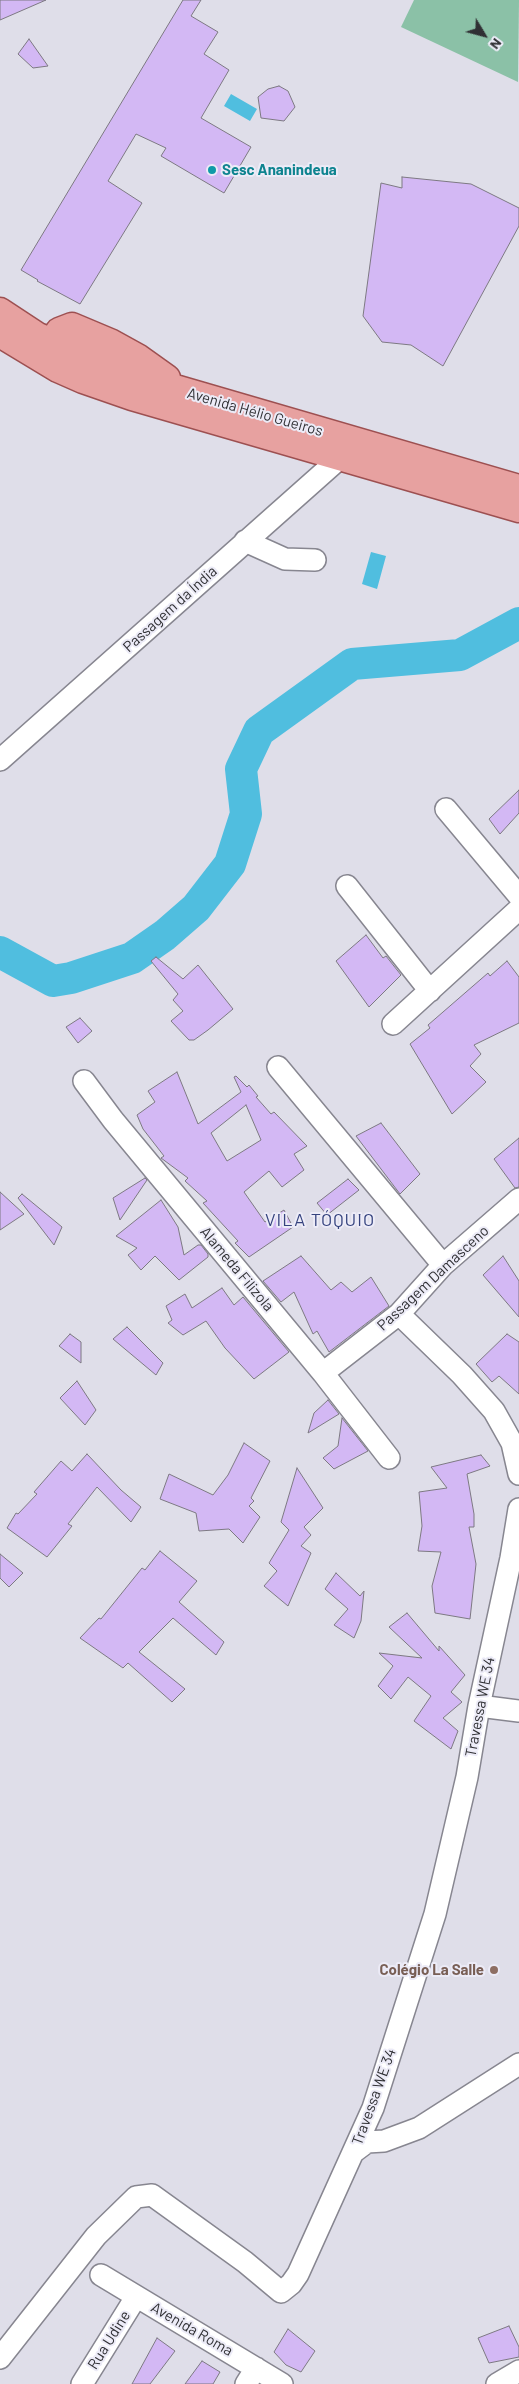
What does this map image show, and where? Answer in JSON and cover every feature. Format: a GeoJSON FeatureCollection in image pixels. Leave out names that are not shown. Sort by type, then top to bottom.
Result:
{"type":"FeatureCollection","features":[{"type":"Feature","properties":{"kind":"main road","name":"Avenida Hélio Gueiros"},"geometry":{"type":"LineString","coordinates":[[0,312],[38,336],[47,351]]}},
{"type":"Feature","properties":{"kind":"main road","name":"Avenida Hélio Gueiros"},"geometry":{"type":"LineString","coordinates":[[47,351],[59,330],[72,326],[87,331],[139,358],[185,392],[519,488]]}},
{"type":"Feature","properties":{"kind":"main road","name":"Avenida Hélio Gueiros"},"geometry":{"type":"LineString","coordinates":[[0,334],[47,351],[83,380],[132,397],[519,508]]}},
{"type":"Feature","properties":{"kind":"street","name":"Passagem da Índia"},"geometry":{"type":"LineString","coordinates":[[0,760],[340,458]]}},
{"type":"Feature","properties":{"kind":"street"},"geometry":{"type":"LineString","coordinates":[[245,541],[285,559],[315,560]]}},
{"type":"Feature","properties":{"kind":"street"},"geometry":{"type":"LineString","coordinates":[[446,809],[519,896]]}},
{"type":"Feature","properties":{"kind":"street"},"geometry":{"type":"LineString","coordinates":[[347,886],[430,990]]}},
{"type":"Feature","properties":{"kind":"street"},"geometry":{"type":"LineString","coordinates":[[393,1024],[519,910]]}},
{"type":"Feature","properties":{"kind":"street"},"geometry":{"type":"LineString","coordinates":[[278,1067],[443,1265]]}},
{"type":"Feature","properties":{"kind":"street","name":"Alameda Filizola"},"geometry":{"type":"LineString","coordinates":[[84,1081],[113,1120],[323,1373],[389,1458]]}},
{"type":"Feature","properties":{"kind":"street","name":"Passagem Damasceno"},"geometry":{"type":"LineString","coordinates":[[323,1373],[400,1314],[443,1265],[519,1199]]}},
{"type":"Feature","properties":{"kind":"street"},"geometry":{"type":"LineString","coordinates":[[400,1314],[462,1375],[494,1411],[512,1443],[519,1474]]}},
{"type":"Feature","properties":{"kind":"street","name":"Travessa WE 34"},"geometry":{"type":"LineString","coordinates":[[0,2358],[96,2236],[136,2197],[152,2195],[245,2262],[281,2292],[291,2284],[298,2274],[373,2108],[435,1914],[467,1777],[479,1706],[511,1558],[519,1509]]}},
{"type":"Feature","properties":{"kind":"street"},"geometry":{"type":"LineString","coordinates":[[479,1706],[519,1711]]}},
{"type":"Feature","properties":{"kind":"street"},"geometry":{"type":"LineString","coordinates":[[355,2151],[367,2142],[384,2141],[419,2128],[519,2064]]}},
{"type":"Feature","properties":{"kind":"street","name":"Avenida Roma"},"geometry":{"type":"LineString","coordinates":[[101,2275],[251,2376],[282,2384]]}},
{"type":"Feature","properties":{"kind":"street","name":"Rua Udine"},"geometry":{"type":"LineString","coordinates":[[82,2384],[136,2297]]}},
{"type":"Feature","properties":{"kind":"street"},"geometry":{"type":"LineString","coordinates":[[497,2384],[519,2371]]}},
{"type":"Feature","properties":{"kind":"green space"},"geometry":{"type":"Polygon","coordinates":[[[414,0],[519,0],[518,82],[401,27],[414,0]]]}},
{"type":"Feature","properties":{"kind":"water"},"geometry":{"type":"Polygon","coordinates":[[[231,94],[257,109],[250,121],[224,106],[231,94]]]}},
{"type":"Feature","properties":{"kind":"water"},"geometry":{"type":"Polygon","coordinates":[[[371,552],[386,556],[377,589],[362,584],[371,552]]]}},
{"type":"Feature","properties":{"kind":"building"},"geometry":{"type":"Polygon","coordinates":[[[0,0],[46,0],[0,20],[0,0]]]}},
{"type":"Feature","properties":{"kind":"building","name":"Sesc Ananindeua"},"geometry":{"type":"Polygon","coordinates":[[[183,0],[201,0],[191,16],[218,32],[204,54],[229,70],[201,118],[251,147],[224,193],[161,156],[166,148],[136,134],[108,181],[142,203],[80,304],[37,281],[21,270],[183,0]]]}},
{"type":"Feature","properties":{"kind":"building"},"geometry":{"type":"Polygon","coordinates":[[[29,39],[48,66],[33,68],[18,54],[29,39]]]}},
{"type":"Feature","properties":{"kind":"building"},"geometry":{"type":"Polygon","coordinates":[[[279,86],[288,91],[295,107],[284,121],[261,118],[258,97],[268,89],[279,86]]]}},
{"type":"Feature","properties":{"kind":"building"},"geometry":{"type":"Polygon","coordinates":[[[402,177],[471,184],[519,208],[519,226],[443,366],[411,345],[382,342],[363,316],[381,183],[402,188],[402,177]]]}},
{"type":"Feature","properties":{"kind":"building"},"geometry":{"type":"Polygon","coordinates":[[[519,790],[519,813],[500,834],[489,819],[519,790]]]}},
{"type":"Feature","properties":{"kind":"building"},"geometry":{"type":"Polygon","coordinates":[[[366,935],[383,958],[386,956],[401,975],[369,1007],[336,961],[366,935]]]}},
{"type":"Feature","properties":{"kind":"building"},"geometry":{"type":"Polygon","coordinates":[[[156,957],[183,979],[198,965],[233,1009],[194,1040],[189,1040],[171,1021],[183,1011],[173,1000],[178,994],[151,961],[156,957]]]}},
{"type":"Feature","properties":{"kind":"building"},"geometry":{"type":"Polygon","coordinates":[[[507,961],[519,977],[519,1023],[474,1045],[481,1054],[470,1066],[486,1082],[452,1114],[410,1044],[430,1028],[428,1025],[488,973],[490,976],[507,961]]]}},
{"type":"Feature","properties":{"kind":"building"},"geometry":{"type":"Polygon","coordinates":[[[80,1018],[92,1031],[78,1043],[66,1027],[80,1018]]]}},
{"type":"Feature","properties":{"kind":"building"},"geometry":{"type":"Polygon","coordinates":[[[177,1072],[198,1124],[241,1092],[234,1077],[236,1076],[247,1087],[249,1085],[258,1096],[256,1097],[271,1114],[274,1112],[307,1146],[294,1154],[304,1170],[282,1187],[269,1171],[244,1192],[265,1222],[284,1210],[293,1227],[249,1257],[235,1243],[238,1241],[203,1203],[207,1201],[185,1181],[188,1178],[161,1158],[164,1156],[143,1129],[137,1115],[155,1102],[148,1091],[177,1072]],[[246,1105],[211,1133],[227,1161],[261,1140],[246,1105]]]}},
{"type":"Feature","properties":{"kind":"building"},"geometry":{"type":"Polygon","coordinates":[[[381,1123],[420,1174],[400,1194],[356,1136],[381,1123]]]}},
{"type":"Feature","properties":{"kind":"building"},"geometry":{"type":"Polygon","coordinates":[[[519,1138],[519,1187],[515,1188],[494,1159],[519,1138]]]}},
{"type":"Feature","properties":{"kind":"building"},"geometry":{"type":"Polygon","coordinates":[[[145,1178],[147,1180],[120,1220],[113,1198],[145,1178]]]}},
{"type":"Feature","properties":{"kind":"building"},"geometry":{"type":"Polygon","coordinates":[[[348,1179],[359,1190],[327,1215],[317,1203],[348,1179]]]}},
{"type":"Feature","properties":{"kind":"building"},"geometry":{"type":"Polygon","coordinates":[[[0,1192],[24,1214],[0,1230],[0,1192]]]}},
{"type":"Feature","properties":{"kind":"building"},"geometry":{"type":"Polygon","coordinates":[[[22,1194],[62,1227],[54,1245],[18,1198],[22,1194]]]}},
{"type":"Feature","properties":{"kind":"building"},"geometry":{"type":"Polygon","coordinates":[[[161,1200],[178,1227],[184,1255],[198,1245],[201,1245],[208,1254],[208,1257],[179,1280],[155,1256],[141,1270],[128,1255],[137,1248],[116,1236],[161,1200]]]}},
{"type":"Feature","properties":{"kind":"building"},"geometry":{"type":"Polygon","coordinates":[[[301,1256],[331,1290],[341,1282],[352,1292],[371,1277],[389,1306],[329,1352],[317,1331],[313,1334],[294,1292],[281,1302],[263,1281],[301,1256]]]}},
{"type":"Feature","properties":{"kind":"building"},"geometry":{"type":"Polygon","coordinates":[[[503,1256],[519,1281],[519,1317],[483,1275],[503,1256]]]}},
{"type":"Feature","properties":{"kind":"building"},"geometry":{"type":"Polygon","coordinates":[[[222,1288],[234,1305],[243,1297],[289,1352],[254,1379],[225,1348],[206,1321],[183,1335],[168,1323],[172,1320],[166,1306],[185,1294],[192,1308],[222,1288]]]}},
{"type":"Feature","properties":{"kind":"building"},"geometry":{"type":"Polygon","coordinates":[[[127,1327],[163,1363],[156,1375],[113,1339],[127,1327]]]}},
{"type":"Feature","properties":{"kind":"building"},"geometry":{"type":"Polygon","coordinates":[[[70,1334],[81,1342],[81,1363],[59,1346],[70,1334]]]}},
{"type":"Feature","properties":{"kind":"building"},"geometry":{"type":"Polygon","coordinates":[[[507,1334],[519,1342],[519,1394],[499,1376],[492,1382],[476,1364],[507,1334]]]}},
{"type":"Feature","properties":{"kind":"building"},"geometry":{"type":"Polygon","coordinates":[[[77,1381],[96,1410],[85,1425],[60,1398],[77,1381]]]}},
{"type":"Feature","properties":{"kind":"building"},"geometry":{"type":"Polygon","coordinates":[[[328,1400],[339,1414],[308,1433],[314,1413],[328,1400]]]}},
{"type":"Feature","properties":{"kind":"building"},"geometry":{"type":"Polygon","coordinates":[[[342,1418],[368,1451],[334,1469],[323,1458],[338,1446],[342,1418]]]}},
{"type":"Feature","properties":{"kind":"building"},"geometry":{"type":"Polygon","coordinates":[[[244,1443],[270,1461],[251,1498],[254,1501],[249,1506],[260,1517],[243,1543],[229,1529],[199,1531],[196,1513],[160,1499],[169,1474],[213,1495],[228,1475],[244,1443]]]}},
{"type":"Feature","properties":{"kind":"building"},"geometry":{"type":"Polygon","coordinates":[[[87,1454],[121,1490],[141,1507],[131,1522],[97,1487],[68,1524],[72,1526],[47,1557],[7,1528],[16,1513],[18,1514],[37,1494],[34,1492],[61,1461],[72,1471],[87,1454]]]}},
{"type":"Feature","properties":{"kind":"building"},"geometry":{"type":"Polygon","coordinates":[[[481,1455],[490,1466],[467,1474],[474,1514],[474,1527],[469,1527],[476,1564],[470,1619],[435,1613],[432,1586],[441,1552],[418,1551],[422,1526],[419,1492],[447,1488],[431,1467],[481,1455]]]}},
{"type":"Feature","properties":{"kind":"building"},"geometry":{"type":"Polygon","coordinates":[[[297,1468],[323,1508],[304,1527],[311,1535],[301,1546],[311,1553],[288,1606],[264,1586],[277,1571],[269,1563],[289,1530],[281,1522],[297,1468]]]}},
{"type":"Feature","properties":{"kind":"building"},"geometry":{"type":"Polygon","coordinates":[[[160,1551],[197,1581],[179,1602],[224,1642],[216,1655],[173,1618],[139,1652],[185,1689],[172,1702],[128,1663],[123,1668],[80,1638],[99,1618],[101,1619],[142,1568],[145,1570],[160,1551]]]}},
{"type":"Feature","properties":{"kind":"building"},"geometry":{"type":"Polygon","coordinates":[[[0,1554],[23,1573],[9,1587],[0,1578],[0,1554]]]}},
{"type":"Feature","properties":{"kind":"building"},"geometry":{"type":"Polygon","coordinates":[[[336,1573],[360,1596],[364,1591],[361,1621],[354,1638],[334,1625],[348,1609],[325,1589],[336,1573]]]}},
{"type":"Feature","properties":{"kind":"building"},"geometry":{"type":"Polygon","coordinates":[[[407,1613],[439,1651],[439,1646],[465,1675],[451,1692],[462,1702],[443,1718],[458,1731],[451,1749],[414,1721],[431,1696],[408,1677],[391,1699],[378,1686],[393,1666],[379,1653],[422,1658],[389,1627],[407,1613]]]}},
{"type":"Feature","properties":{"kind":"building"},"geometry":{"type":"Polygon","coordinates":[[[509,2326],[519,2347],[519,2357],[489,2363],[478,2338],[509,2326]]]}},
{"type":"Feature","properties":{"kind":"building"},"geometry":{"type":"Polygon","coordinates":[[[288,2329],[315,2351],[301,2372],[286,2365],[274,2352],[288,2329]]]}},
{"type":"Feature","properties":{"kind":"building"},"geometry":{"type":"Polygon","coordinates":[[[157,2338],[175,2351],[150,2384],[132,2384],[157,2338]]]}},
{"type":"Feature","properties":{"kind":"building"},"geometry":{"type":"Polygon","coordinates":[[[202,2361],[220,2372],[213,2384],[185,2384],[202,2361]]]}},
{"type":"Feature","properties":{"kind":"waterway"},"geometry":{"type":"LineString","coordinates":[[0,952],[53,981],[71,978],[132,958],[165,935],[196,908],[230,864],[246,814],[241,769],[259,731],[352,664],[460,655],[519,623]]}},
{"type":"Feature","properties":{"kind":"place","name":"Sesc Ananindeua"},"geometry":{"type":"Point","coordinates":[212,170]}},
{"type":"Feature","properties":{"kind":"place","name":"Colégio La Salle"},"geometry":{"type":"Point","coordinates":[494,1970]}},
{"type":"Feature","properties":{"kind":"district","name":"VILA TÓQUIO"},"geometry":{"type":"Point","coordinates":[320,1220]}}]}
